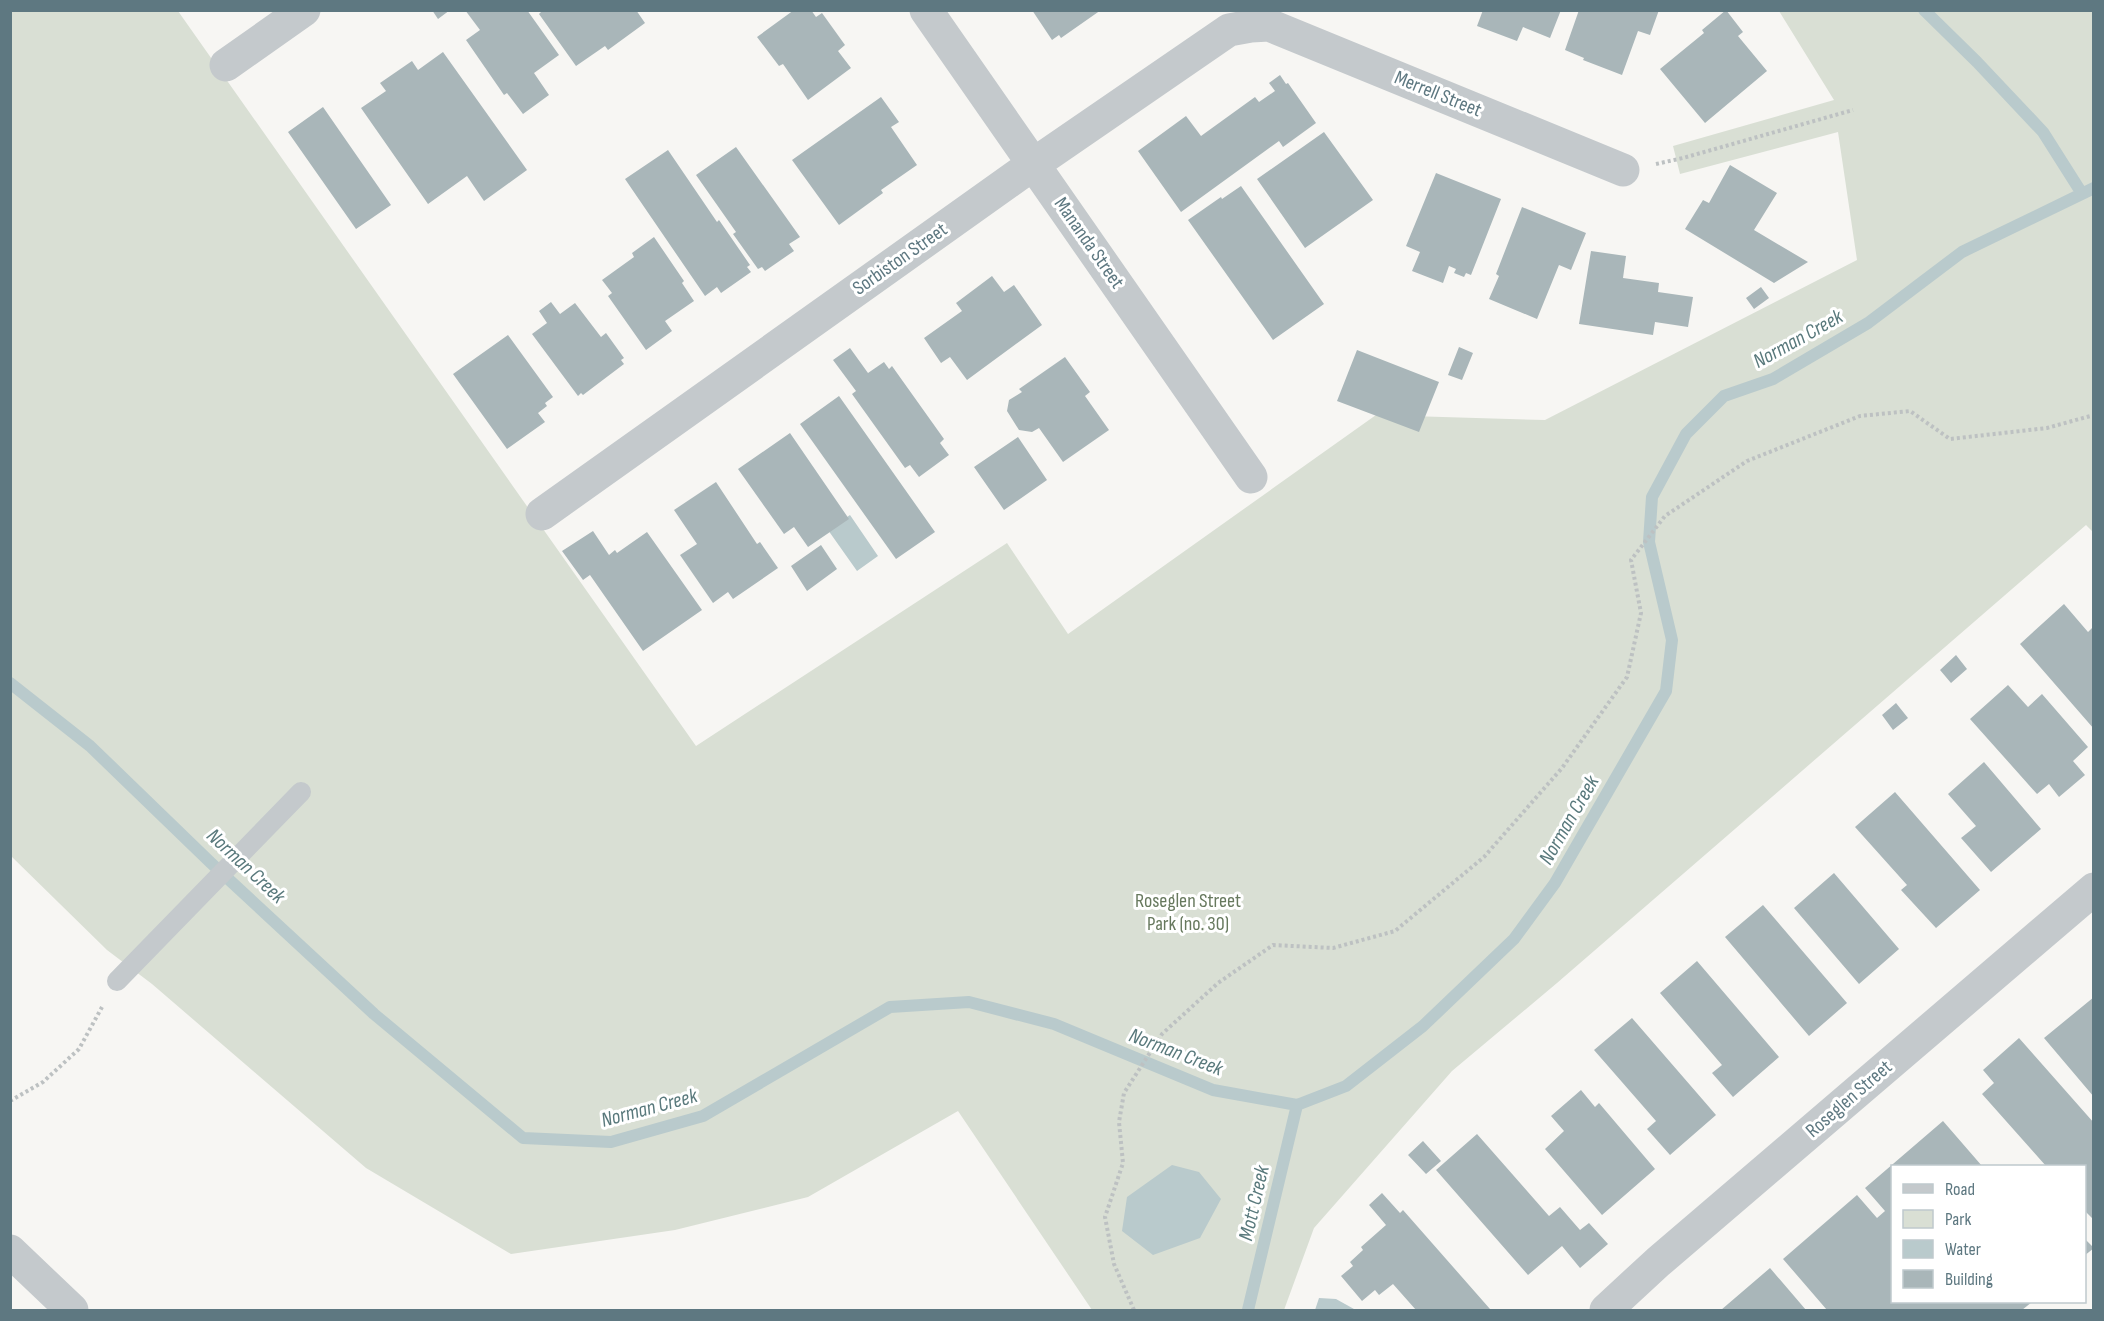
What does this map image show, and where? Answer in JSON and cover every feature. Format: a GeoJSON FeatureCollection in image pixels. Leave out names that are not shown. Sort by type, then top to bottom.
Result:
{"type":"FeatureCollection","features":[{"type":"Feature","properties":{"kind":"street"},"geometry":{"type":"LineString","coordinates":[[226,65],[304,10]]}},
{"type":"Feature","properties":{"kind":"street","name":"Mananda Street"},"geometry":{"type":"LineString","coordinates":[[926,10],[1251,477]]}},
{"type":"Feature","properties":{"kind":"street","name":"Sorbiston Street"},"geometry":{"type":"LineString","coordinates":[[542,514],[1034,164],[1229,30],[1254,18]]}},
{"type":"Feature","properties":{"kind":"street","name":"Merrell Street"},"geometry":{"type":"LineString","coordinates":[[1254,18],[1623,170]]}},
{"type":"Feature","properties":{"kind":"street","name":"Roseglen Street"},"geometry":{"type":"LineString","coordinates":[[1606,1311],[1666,1256],[2094,889]]}},
{"type":"Feature","properties":{"kind":"street"},"geometry":{"type":"LineString","coordinates":[[10,1251],[72,1311]]}},
{"type":"Feature","properties":{"kind":"lane"},"geometry":{"type":"LineString","coordinates":[[117,981],[301,792]]}},
{"type":"Feature","properties":{"kind":"path"},"geometry":{"type":"LineString","coordinates":[[1623,170],[1683,158],[1853,110]]}},
{"type":"Feature","properties":{"kind":"path"},"geometry":{"type":"LineString","coordinates":[[1134,1311],[1114,1264],[1105,1217],[1123,1163],[1119,1122],[1124,1093],[1158,1039],[1218,982],[1273,945],[1333,948],[1395,931],[1484,857],[1562,768],[1627,677],[1641,613],[1631,560],[1665,516],[1747,461],[1860,416],[1910,411],[1950,439],[2047,428],[2094,415]]}},
{"type":"Feature","properties":{"kind":"path"},"geometry":{"type":"LineString","coordinates":[[10,1101],[43,1082],[79,1048],[117,981]]}},
{"type":"Feature","properties":{"kind":"green space","name":"Roseglen Street Park (no. 30)"},"geometry":{"type":"Polygon","coordinates":[[[10,11],[178,11],[696,746],[1007,543],[1068,634],[1376,415],[1545,420],[1857,260],[1838,132],[1680,174],[1673,146],[1834,100],[1779,11],[2093,11],[2093,532],[2086,525],[1557,983],[1452,1071],[1314,1228],[1284,1310],[1092,1310],[958,1111],[808,1197],[675,1230],[511,1254],[366,1168],[152,984],[107,950],[11,856],[10,11]]]}},
{"type":"Feature","properties":{"kind":"water"},"geometry":{"type":"Polygon","coordinates":[[[850,515],[878,556],[857,571],[828,530],[850,515]]]}},
{"type":"Feature","properties":{"kind":"water"},"geometry":{"type":"Polygon","coordinates":[[[1172,1165],[1199,1172],[1221,1199],[1200,1238],[1153,1255],[1122,1231],[1127,1197],[1172,1165]]]}},
{"type":"Feature","properties":{"kind":"water"},"geometry":{"type":"Polygon","coordinates":[[[1319,1298],[1336,1299],[1354,1309],[1315,1310],[1319,1298]]]}},
{"type":"Feature","properties":{"kind":"building"},"geometry":{"type":"Polygon","coordinates":[[[432,10],[450,10],[438,19],[432,10]]]}},
{"type":"Feature","properties":{"kind":"building"},"geometry":{"type":"Polygon","coordinates":[[[465,10],[527,10],[559,55],[534,73],[549,95],[523,114],[507,93],[504,95],[466,40],[480,30],[465,10]]]}},
{"type":"Feature","properties":{"kind":"building"},"geometry":{"type":"Polygon","coordinates":[[[543,10],[636,10],[645,23],[608,50],[605,46],[576,66],[539,14],[543,10]]]}},
{"type":"Feature","properties":{"kind":"building"},"geometry":{"type":"Polygon","coordinates":[[[794,10],[811,10],[816,17],[822,13],[845,45],[838,51],[851,68],[808,100],[783,64],[779,66],[757,37],[794,10]]]}},
{"type":"Feature","properties":{"kind":"building"},"geometry":{"type":"Polygon","coordinates":[[[1032,10],[1101,10],[1061,38],[1059,35],[1052,40],[1032,10]]]}},
{"type":"Feature","properties":{"kind":"building"},"geometry":{"type":"Polygon","coordinates":[[[1483,10],[1561,10],[1550,38],[1523,27],[1517,41],[1477,26],[1483,10]]]}},
{"type":"Feature","properties":{"kind":"building"},"geometry":{"type":"Polygon","coordinates":[[[1579,10],[1659,10],[1650,35],[1638,31],[1622,75],[1583,60],[1584,58],[1565,50],[1579,10]]]}},
{"type":"Feature","properties":{"kind":"building"},"geometry":{"type":"Polygon","coordinates":[[[1726,10],[1743,32],[1738,36],[1767,71],[1705,123],[1660,69],[1704,33],[1702,30],[1726,10]]]}},
{"type":"Feature","properties":{"kind":"building"},"geometry":{"type":"Polygon","coordinates":[[[443,52],[527,170],[484,201],[467,176],[428,204],[361,108],[386,91],[380,83],[412,61],[418,70],[443,52]]]}},
{"type":"Feature","properties":{"kind":"building"},"geometry":{"type":"Polygon","coordinates":[[[1280,75],[1316,123],[1283,147],[1279,141],[1181,212],[1138,151],[1186,116],[1201,136],[1255,97],[1259,102],[1275,91],[1269,83],[1280,75]]]}},
{"type":"Feature","properties":{"kind":"building"},"geometry":{"type":"Polygon","coordinates":[[[881,97],[899,122],[891,127],[917,165],[881,190],[883,193],[839,225],[792,160],[881,97]]]}},
{"type":"Feature","properties":{"kind":"building"},"geometry":{"type":"Polygon","coordinates":[[[323,107],[391,205],[356,229],[288,132],[323,107]]]}},
{"type":"Feature","properties":{"kind":"building"},"geometry":{"type":"Polygon","coordinates":[[[1324,132],[1373,200],[1305,248],[1257,179],[1324,132]]]}},
{"type":"Feature","properties":{"kind":"building"},"geometry":{"type":"Polygon","coordinates":[[[736,147],[800,237],[789,244],[794,251],[765,271],[762,267],[758,269],[733,234],[736,232],[696,175],[736,147]]]}},
{"type":"Feature","properties":{"kind":"building"},"geometry":{"type":"Polygon","coordinates":[[[668,150],[717,222],[719,220],[750,265],[747,267],[751,272],[721,293],[717,287],[705,296],[625,179],[668,150]]]}},
{"type":"Feature","properties":{"kind":"building"},"geometry":{"type":"Polygon","coordinates":[[[1730,165],[1777,193],[1754,230],[1808,262],[1774,283],[1685,229],[1703,200],[1709,203],[1730,165]]]}},
{"type":"Feature","properties":{"kind":"building"},"geometry":{"type":"Polygon","coordinates":[[[1436,173],[1501,199],[1471,275],[1466,273],[1464,277],[1454,273],[1456,269],[1449,266],[1443,283],[1412,271],[1420,252],[1406,246],[1436,173]]]}},
{"type":"Feature","properties":{"kind":"building"},"geometry":{"type":"Polygon","coordinates":[[[1241,186],[1324,304],[1273,340],[1188,220],[1241,186]]]}},
{"type":"Feature","properties":{"kind":"building"},"geometry":{"type":"Polygon","coordinates":[[[1522,207],[1586,233],[1571,270],[1559,265],[1537,319],[1489,299],[1499,276],[1496,274],[1522,207]]]}},
{"type":"Feature","properties":{"kind":"building"},"geometry":{"type":"Polygon","coordinates":[[[654,237],[684,281],[682,283],[694,301],[665,321],[672,331],[646,350],[608,296],[612,293],[602,280],[634,257],[632,253],[654,237]]]}},
{"type":"Feature","properties":{"kind":"building"},"geometry":{"type":"Polygon","coordinates":[[[1591,251],[1626,256],[1623,278],[1659,283],[1658,292],[1693,297],[1688,327],[1655,322],[1653,335],[1579,324],[1591,251]]]}},
{"type":"Feature","properties":{"kind":"building"},"geometry":{"type":"Polygon","coordinates":[[[992,276],[1004,292],[1014,285],[1042,325],[967,380],[950,357],[941,363],[924,338],[962,311],[956,303],[992,276]]]}},
{"type":"Feature","properties":{"kind":"building"},"geometry":{"type":"Polygon","coordinates":[[[1761,287],[1769,298],[1754,309],[1746,298],[1761,287]]]}},
{"type":"Feature","properties":{"kind":"building"},"geometry":{"type":"Polygon","coordinates":[[[551,302],[560,314],[575,303],[601,337],[606,333],[624,358],[621,360],[624,364],[583,395],[581,393],[578,396],[532,334],[547,323],[539,311],[551,302]]]}},
{"type":"Feature","properties":{"kind":"building"},"geometry":{"type":"Polygon","coordinates":[[[508,335],[553,397],[538,413],[545,422],[507,449],[453,374],[508,335]]]}},
{"type":"Feature","properties":{"kind":"building"},"geometry":{"type":"Polygon","coordinates":[[[1459,347],[1473,353],[1462,380],[1448,375],[1459,347]]]}},
{"type":"Feature","properties":{"kind":"building"},"geometry":{"type":"Polygon","coordinates":[[[850,348],[868,373],[884,362],[889,369],[892,366],[944,439],[940,443],[949,455],[919,477],[910,465],[905,468],[852,394],[856,391],[833,360],[850,348]]]}},
{"type":"Feature","properties":{"kind":"building"},"geometry":{"type":"Polygon","coordinates":[[[1357,350],[1439,382],[1419,432],[1337,401],[1357,350]]]}},
{"type":"Feature","properties":{"kind":"building"},"geometry":{"type":"Polygon","coordinates":[[[1065,357],[1090,392],[1085,396],[1109,430],[1063,462],[1039,428],[1032,432],[1019,430],[1007,411],[1009,400],[1022,392],[1019,389],[1065,357]]]}},
{"type":"Feature","properties":{"kind":"building"},"geometry":{"type":"Polygon","coordinates":[[[839,396],[935,532],[896,559],[800,424],[839,396]]]}},
{"type":"Feature","properties":{"kind":"building"},"geometry":{"type":"Polygon","coordinates":[[[790,433],[849,519],[808,547],[794,527],[784,534],[738,469],[790,433]]]}},
{"type":"Feature","properties":{"kind":"building"},"geometry":{"type":"Polygon","coordinates":[[[1018,437],[1047,480],[1004,510],[974,467],[1018,437]]]}},
{"type":"Feature","properties":{"kind":"building"},"geometry":{"type":"Polygon","coordinates":[[[716,482],[757,544],[760,542],[778,568],[733,599],[728,592],[713,603],[680,555],[697,544],[674,510],[716,482]]]}},
{"type":"Feature","properties":{"kind":"building"},"geometry":{"type":"Polygon","coordinates":[[[593,531],[609,555],[615,550],[617,553],[647,532],[702,610],[643,651],[590,575],[583,580],[562,551],[593,531]]]}},
{"type":"Feature","properties":{"kind":"building"},"geometry":{"type":"Polygon","coordinates":[[[821,545],[837,569],[807,591],[791,566],[821,545]]]}},
{"type":"Feature","properties":{"kind":"building"},"geometry":{"type":"Polygon","coordinates":[[[2064,604],[2088,632],[2094,626],[2094,729],[2020,644],[2064,604]]]}},
{"type":"Feature","properties":{"kind":"building"},"geometry":{"type":"Polygon","coordinates":[[[1956,655],[1967,669],[1951,683],[1940,670],[1956,655]]]}},
{"type":"Feature","properties":{"kind":"building"},"geometry":{"type":"Polygon","coordinates":[[[2008,685],[2028,707],[2042,694],[2088,747],[2073,761],[2085,775],[2059,797],[2049,784],[2037,794],[1970,719],[2008,685]]]}},
{"type":"Feature","properties":{"kind":"building"},"geometry":{"type":"Polygon","coordinates":[[[1896,703],[1908,718],[1893,730],[1882,715],[1896,703]]]}},
{"type":"Feature","properties":{"kind":"building"},"geometry":{"type":"Polygon","coordinates":[[[1984,762],[2041,829],[1991,872],[1961,838],[1976,826],[1948,794],[1984,762]]]}},
{"type":"Feature","properties":{"kind":"building"},"geometry":{"type":"Polygon","coordinates":[[[1895,792],[1980,890],[1936,928],[1901,890],[1907,885],[1855,827],[1895,792]]]}},
{"type":"Feature","properties":{"kind":"building"},"geometry":{"type":"Polygon","coordinates":[[[1834,873],[1899,949],[1859,984],[1794,908],[1834,873]]]}},
{"type":"Feature","properties":{"kind":"building"},"geometry":{"type":"Polygon","coordinates":[[[1763,905],[1847,1003],[1809,1036],[1725,937],[1763,905]]]}},
{"type":"Feature","properties":{"kind":"building"},"geometry":{"type":"Polygon","coordinates":[[[1697,961],[1779,1057],[1733,1097],[1712,1073],[1722,1065],[1660,993],[1697,961]]]}},
{"type":"Feature","properties":{"kind":"building"},"geometry":{"type":"Polygon","coordinates":[[[2094,997],[2094,1097],[2044,1038],[2094,997]]]}},
{"type":"Feature","properties":{"kind":"building"},"geometry":{"type":"Polygon","coordinates":[[[1632,1018],[1716,1115],[1670,1155],[1647,1129],[1656,1121],[1594,1050],[1632,1018]]]}},
{"type":"Feature","properties":{"kind":"building"},"geometry":{"type":"Polygon","coordinates":[[[2019,1038],[2094,1123],[2094,1220],[2086,1212],[2086,1165],[2045,1165],[1982,1094],[1994,1083],[1983,1070],[2019,1038]]]}},
{"type":"Feature","properties":{"kind":"building"},"geometry":{"type":"Polygon","coordinates":[[[1581,1090],[1595,1107],[1599,1103],[1655,1169],[1602,1215],[1545,1149],[1564,1131],[1551,1116],[1581,1090]]]}},
{"type":"Feature","properties":{"kind":"building"},"geometry":{"type":"Polygon","coordinates":[[[1943,1121],[1981,1165],[1892,1165],[1943,1121]]]}},
{"type":"Feature","properties":{"kind":"building"},"geometry":{"type":"Polygon","coordinates":[[[1477,1134],[1549,1216],[1560,1207],[1580,1230],[1589,1223],[1608,1244],[1580,1268],[1562,1246],[1528,1275],[1436,1170],[1477,1134]]]}},
{"type":"Feature","properties":{"kind":"building"},"geometry":{"type":"Polygon","coordinates":[[[1423,1141],[1441,1161],[1426,1174],[1408,1155],[1423,1141]]]}},
{"type":"Feature","properties":{"kind":"building"},"geometry":{"type":"Polygon","coordinates":[[[1891,1166],[1891,1303],[2031,1303],[2022,1310],[1827,1310],[1783,1259],[1857,1195],[1877,1218],[1885,1211],[1865,1188],[1891,1166]]]}},
{"type":"Feature","properties":{"kind":"building"},"geometry":{"type":"Polygon","coordinates":[[[1382,1193],[1400,1213],[1403,1210],[1490,1309],[1416,1310],[1393,1284],[1379,1295],[1375,1290],[1362,1301],[1341,1276],[1353,1266],[1350,1262],[1363,1250],[1361,1247],[1386,1225],[1369,1205],[1382,1193]]]}},
{"type":"Feature","properties":{"kind":"building"},"geometry":{"type":"Polygon","coordinates":[[[2086,1240],[2094,1248],[2086,1254],[2086,1240]]]}},
{"type":"Feature","properties":{"kind":"building"},"geometry":{"type":"Polygon","coordinates":[[[1770,1268],[1806,1310],[1721,1310],[1770,1268]]]}},
{"type":"Feature","properties":{"kind":"waterway"},"geometry":{"type":"LineString","coordinates":[[1924,10],[2043,132],[2081,192]]}},
{"type":"Feature","properties":{"kind":"waterway","name":"Norman Creek"},"geometry":{"type":"LineString","coordinates":[[10,683],[90,746],[211,863],[374,1014],[523,1138],[611,1142],[703,1116],[890,1007],[969,1002],[1054,1024],[1213,1090],[1297,1105],[1346,1086],[1423,1026],[1514,939],[1555,883],[1666,691],[1672,640],[1649,542],[1652,497],[1686,434],[1724,396],[1773,379],[1868,323],[1962,252],[2094,188]]}},
{"type":"Feature","properties":{"kind":"waterway","name":"Mott Creek"},"geometry":{"type":"LineString","coordinates":[[1248,1310],[1297,1105]]}}]}
